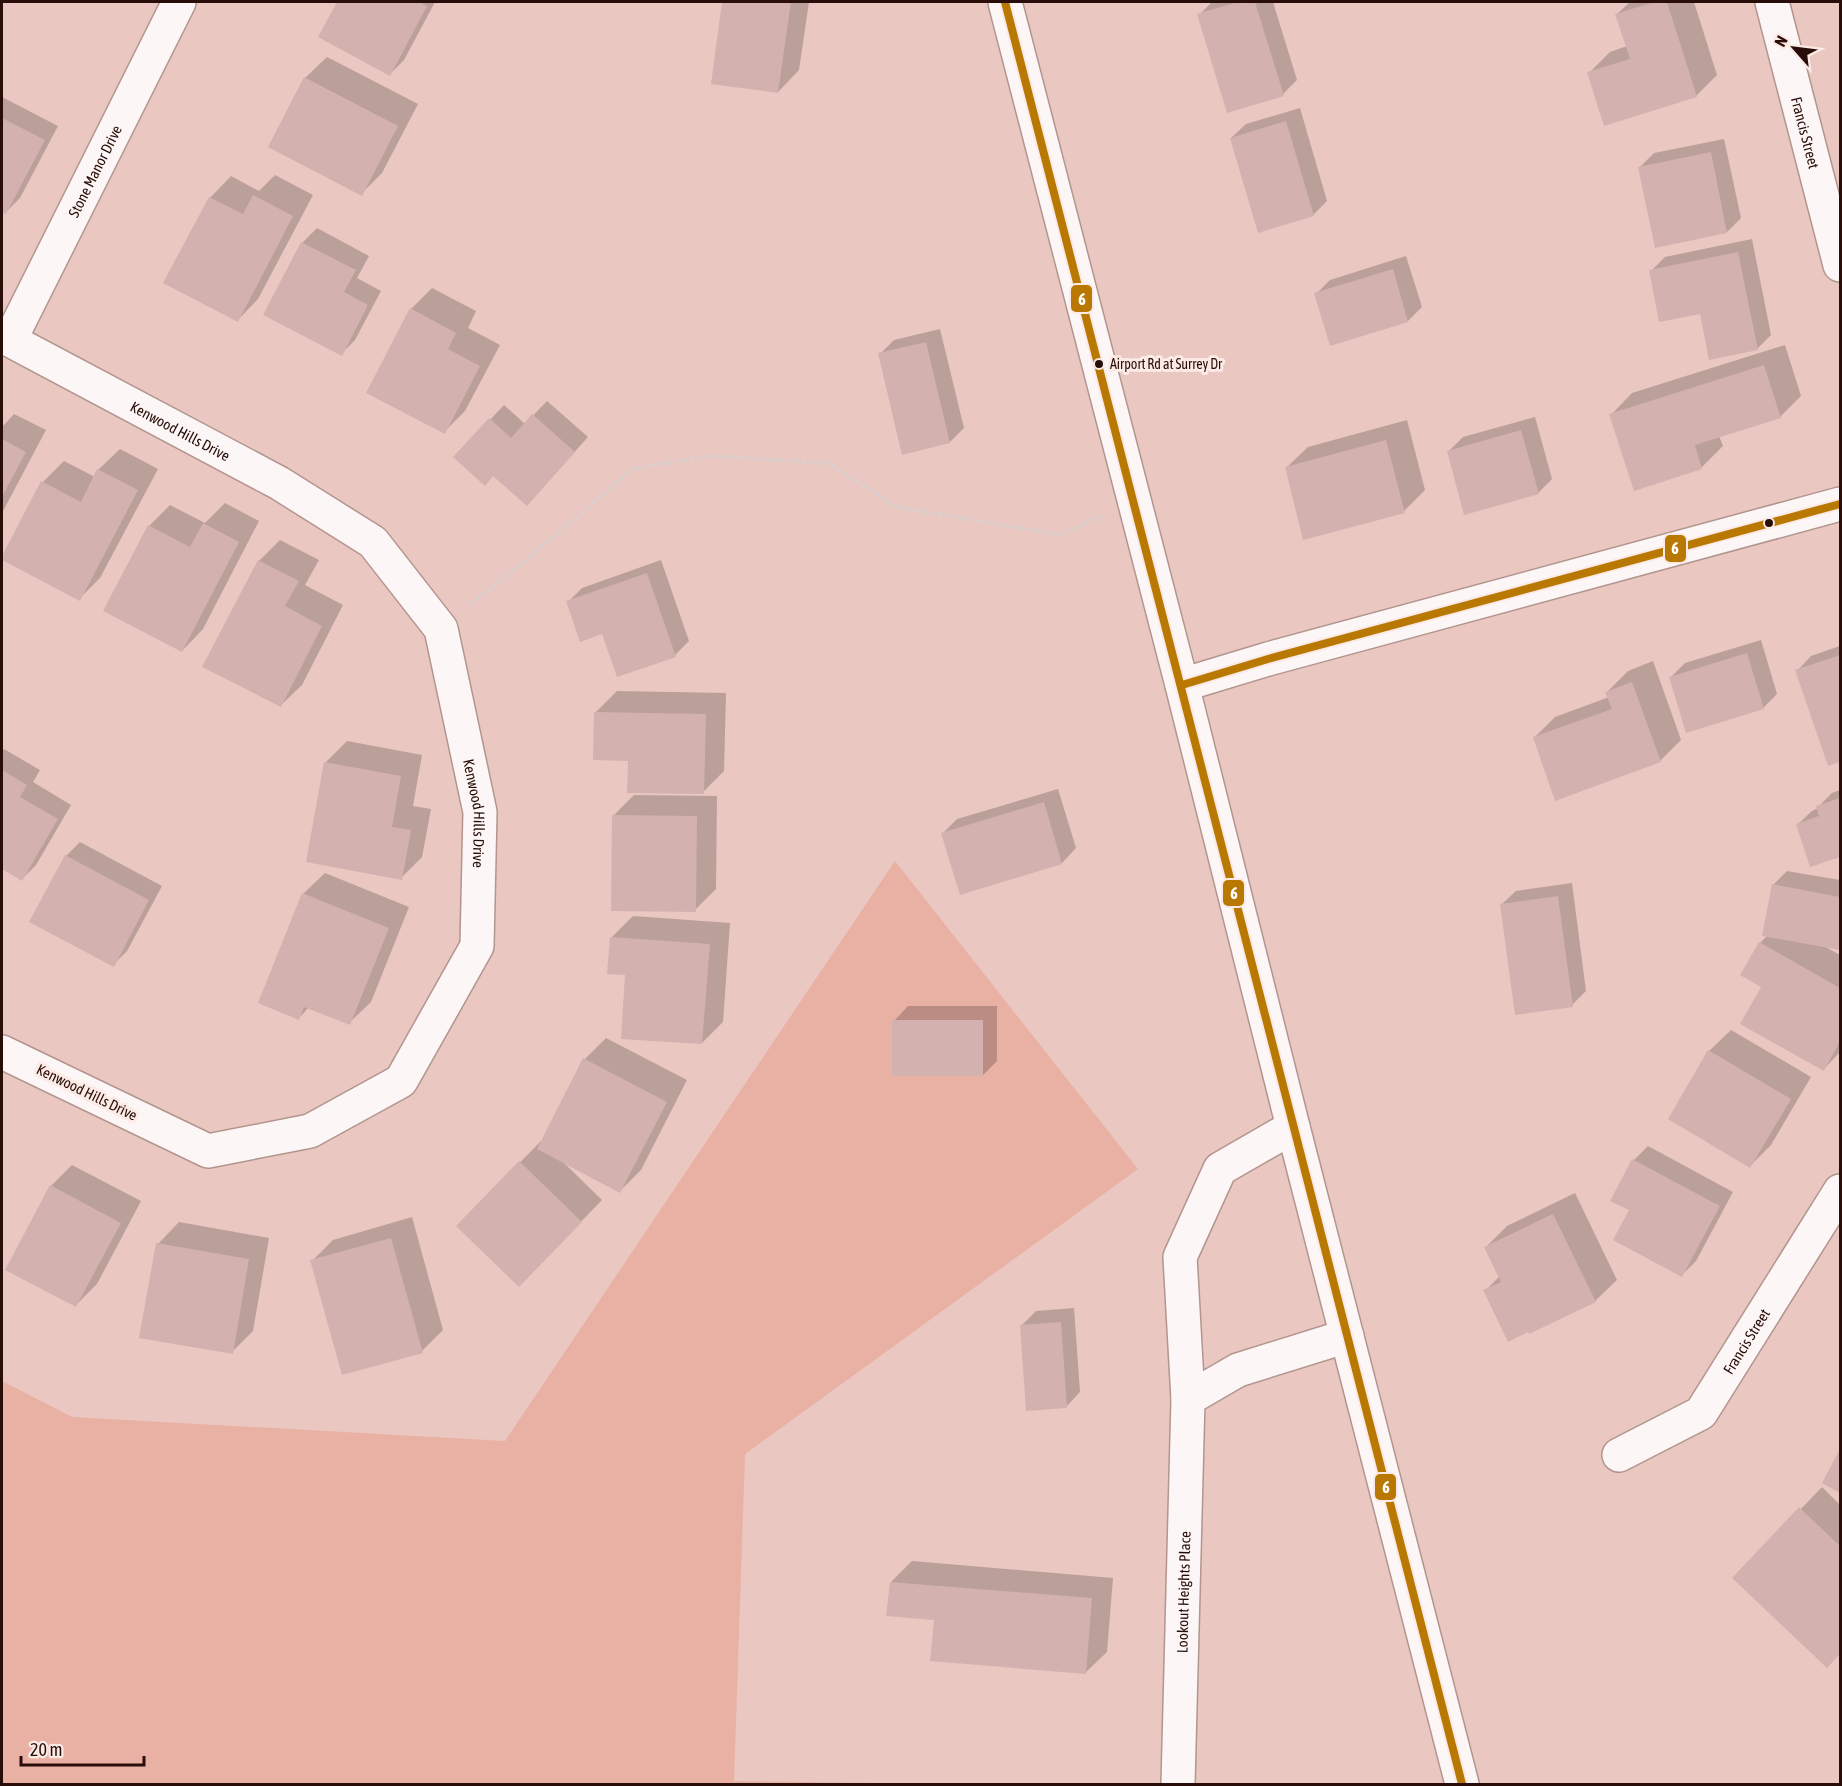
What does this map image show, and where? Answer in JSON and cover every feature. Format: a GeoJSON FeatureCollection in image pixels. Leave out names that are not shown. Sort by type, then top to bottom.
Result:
{"type":"FeatureCollection","features":[{"type":"Feature","properties":{"kind":"street","name":"Stone Manor Drive"},"geometry":{"type":"LineString","coordinates":[[6,338],[179,2]]}},
{"type":"Feature","properties":{"kind":"street"},"geometry":{"type":"LineString","coordinates":[[1005,2],[1182,684],[1462,1785]]}},
{"type":"Feature","properties":{"kind":"street","name":"Francis Street"},"geometry":{"type":"LineString","coordinates":[[1772,2],[1840,265]]}},
{"type":"Feature","properties":{"kind":"street","name":"Kenwood Hills Drive"},"geometry":{"type":"LineString","coordinates":[[2,1052],[208,1151],[310,1131],[401,1081],[477,946],[480,812],[441,629],[373,542],[279,483],[6,338]]}},
{"type":"Feature","properties":{"kind":"street"},"geometry":{"type":"LineString","coordinates":[[1182,684],[1840,504]]}},
{"type":"Feature","properties":{"kind":"street","name":"Lookout Heights Place"},"geometry":{"type":"LineString","coordinates":[[1178,1785],[1188,1399],[1180,1257],[1220,1169],[1293,1127]]}},
{"type":"Feature","properties":{"kind":"street","name":"Francis Street"},"geometry":{"type":"LineString","coordinates":[[1619,1455],[1701,1413],[1840,1191]]}},
{"type":"Feature","properties":{"kind":"street"},"geometry":{"type":"LineString","coordinates":[[1188,1399],[1238,1370],[1347,1336]]}},
{"type":"Feature","properties":{"kind":"path"},"geometry":{"type":"LineString","coordinates":[[441,629],[632,469],[709,456],[829,463],[897,507],[1060,535],[1106,514],[1135,504]]}},
{"type":"Feature","properties":{"kind":"shaded area"},"geometry":{"type":"Polygon","coordinates":[[[895,861],[1138,1169],[745,1454],[734,1781],[952,1784],[2,1784],[2,1381],[72,1417],[505,1441],[895,861]]]}},
{"type":"Feature","properties":{"kind":"building"},"geometry":{"type":"Polygon","coordinates":[[[337,2],[419,2],[427,6],[390,76],[318,37],[337,2]]]}},
{"type":"Feature","properties":{"kind":"building"},"geometry":{"type":"Polygon","coordinates":[[[722,2],[791,2],[778,93],[711,84],[722,2]]]}},
{"type":"Feature","properties":{"kind":"building"},"geometry":{"type":"Polygon","coordinates":[[[1238,2],[1255,2],[1284,96],[1227,113],[1197,14],[1238,2]]]}},
{"type":"Feature","properties":{"kind":"building"},"geometry":{"type":"Polygon","coordinates":[[[1655,2],[1667,2],[1697,97],[1604,126],[1587,72],[1630,59],[1615,14],[1655,2]]]}},
{"type":"Feature","properties":{"kind":"building"},"geometry":{"type":"Polygon","coordinates":[[[304,77],[398,126],[362,196],[268,147],[304,77]]]}},
{"type":"Feature","properties":{"kind":"building"},"geometry":{"type":"Polygon","coordinates":[[[2,118],[45,140],[6,214],[2,212],[2,118]]]}},
{"type":"Feature","properties":{"kind":"building"},"geometry":{"type":"Polygon","coordinates":[[[1286,121],[1314,216],[1258,233],[1230,138],[1286,121]]]}},
{"type":"Feature","properties":{"kind":"building"},"geometry":{"type":"Polygon","coordinates":[[[1711,152],[1727,233],[1655,248],[1638,167],[1711,152]]]}},
{"type":"Feature","properties":{"kind":"building"},"geometry":{"type":"Polygon","coordinates":[[[253,195],[293,216],[238,322],[163,283],[209,197],[243,214],[253,195]]]}},
{"type":"Feature","properties":{"kind":"building"},"geometry":{"type":"Polygon","coordinates":[[[301,242],[356,270],[344,292],[368,305],[342,356],[263,315],[301,242]]]}},
{"type":"Feature","properties":{"kind":"building"},"geometry":{"type":"Polygon","coordinates":[[[1738,252],[1758,350],[1709,360],[1700,314],[1659,322],[1649,270],[1738,252]]]}},
{"type":"Feature","properties":{"kind":"building"},"geometry":{"type":"Polygon","coordinates":[[[1393,269],[1408,322],[1330,346],[1314,293],[1393,269]]]}},
{"type":"Feature","properties":{"kind":"building"},"geometry":{"type":"Polygon","coordinates":[[[410,308],[456,333],[448,349],[480,366],[445,434],[366,393],[410,308]]]}},
{"type":"Feature","properties":{"kind":"building"},"geometry":{"type":"Polygon","coordinates":[[[926,342],[950,443],[902,455],[878,353],[926,342]]]}},
{"type":"Feature","properties":{"kind":"building"},"geometry":{"type":"Polygon","coordinates":[[[1764,365],[1781,418],[1695,445],[1702,469],[1634,491],[1609,414],[1764,365]]]}},
{"type":"Feature","properties":{"kind":"building"},"geometry":{"type":"Polygon","coordinates":[[[532,414],[575,452],[527,506],[493,476],[485,486],[453,457],[489,418],[511,438],[532,414]]]}},
{"type":"Feature","properties":{"kind":"building"},"geometry":{"type":"Polygon","coordinates":[[[1521,430],[1539,494],[1464,515],[1447,451],[1521,430]]]}},
{"type":"Feature","properties":{"kind":"building"},"geometry":{"type":"Polygon","coordinates":[[[2,439],[26,452],[2,497],[2,439]]]}},
{"type":"Feature","properties":{"kind":"building"},"geometry":{"type":"Polygon","coordinates":[[[1386,440],[1405,513],[1303,540],[1285,467],[1386,440]]]}},
{"type":"Feature","properties":{"kind":"building"},"geometry":{"type":"Polygon","coordinates":[[[97,469],[138,490],[80,601],[2,560],[2,556],[41,481],[81,502],[97,469]]]}},
{"type":"Feature","properties":{"kind":"building"},"geometry":{"type":"Polygon","coordinates":[[[203,523],[239,542],[182,652],[103,611],[148,525],[190,547],[203,523]]]}},
{"type":"Feature","properties":{"kind":"building"},"geometry":{"type":"Polygon","coordinates":[[[258,560],[299,581],[285,606],[322,626],[281,707],[202,667],[258,560]]]}},
{"type":"Feature","properties":{"kind":"building"},"geometry":{"type":"Polygon","coordinates":[[[647,573],[676,657],[617,677],[602,634],[580,642],[566,601],[647,573]]]}},
{"type":"Feature","properties":{"kind":"building"},"geometry":{"type":"Polygon","coordinates":[[[1747,653],[1764,709],[1686,733],[1669,677],[1747,653]]]}},
{"type":"Feature","properties":{"kind":"building"},"geometry":{"type":"Polygon","coordinates":[[[1840,655],[1840,762],[1828,766],[1795,670],[1840,655]]]}},
{"type":"Feature","properties":{"kind":"building"},"geometry":{"type":"Polygon","coordinates":[[[1632,682],[1661,762],[1555,801],[1533,737],[1612,709],[1605,692],[1632,682]]]}},
{"type":"Feature","properties":{"kind":"building"},"geometry":{"type":"Polygon","coordinates":[[[594,712],[706,714],[704,794],[627,793],[628,761],[593,760],[594,712]]]}},
{"type":"Feature","properties":{"kind":"building"},"geometry":{"type":"Polygon","coordinates":[[[324,762],[401,776],[392,827],[411,830],[402,880],[306,862],[324,762]]]}},
{"type":"Feature","properties":{"kind":"building"},"geometry":{"type":"Polygon","coordinates":[[[2,770],[27,785],[20,797],[58,819],[22,881],[2,869],[2,770]]]}},
{"type":"Feature","properties":{"kind":"building"},"geometry":{"type":"Polygon","coordinates":[[[1840,798],[1840,857],[1810,867],[1796,824],[1819,816],[1816,806],[1840,798]]]}},
{"type":"Feature","properties":{"kind":"building"},"geometry":{"type":"Polygon","coordinates":[[[1044,802],[1062,864],[960,895],[941,833],[1044,802]]]}},
{"type":"Feature","properties":{"kind":"building"},"geometry":{"type":"Polygon","coordinates":[[[612,815],[697,816],[696,912],[611,911],[612,815]]]}},
{"type":"Feature","properties":{"kind":"building"},"geometry":{"type":"Polygon","coordinates":[[[65,855],[149,900],[114,967],[29,922],[65,855]]]}},
{"type":"Feature","properties":{"kind":"building"},"geometry":{"type":"Polygon","coordinates":[[[1772,884],[1840,897],[1840,950],[1762,936],[1772,884]]]}},
{"type":"Feature","properties":{"kind":"building"},"geometry":{"type":"Polygon","coordinates":[[[302,893],[389,928],[350,1025],[304,1007],[299,1020],[258,1003],[302,893]]]}},
{"type":"Feature","properties":{"kind":"building"},"geometry":{"type":"Polygon","coordinates":[[[1558,896],[1573,1007],[1515,1015],[1500,904],[1558,896]]]}},
{"type":"Feature","properties":{"kind":"building"},"geometry":{"type":"Polygon","coordinates":[[[610,937],[710,944],[702,1044],[621,1039],[625,975],[607,974],[610,937]]]}},
{"type":"Feature","properties":{"kind":"building"},"geometry":{"type":"Polygon","coordinates":[[[1759,942],[1840,988],[1840,1041],[1824,1071],[1740,1024],[1761,987],[1740,975],[1759,942]]]}},
{"type":"Feature","properties":{"kind":"building"},"geometry":{"type":"Polygon","coordinates":[[[892,1020],[983,1020],[983,1076],[892,1076],[892,1020]]]}},
{"type":"Feature","properties":{"kind":"building"},"geometry":{"type":"Polygon","coordinates":[[[1708,1050],[1791,1099],[1750,1168],[1668,1119],[1708,1050]]]}},
{"type":"Feature","properties":{"kind":"building"},"geometry":{"type":"Polygon","coordinates":[[[583,1058],[667,1102],[620,1193],[537,1149],[583,1058]]]}},
{"type":"Feature","properties":{"kind":"building"},"geometry":{"type":"Polygon","coordinates":[[[1632,1159],[1720,1206],[1682,1277],[1613,1240],[1629,1210],[1610,1201],[1632,1159]]]}},
{"type":"Feature","properties":{"kind":"building"},"geometry":{"type":"Polygon","coordinates":[[[519,1161],[582,1222],[519,1287],[456,1226],[519,1161]]]}},
{"type":"Feature","properties":{"kind":"building"},"geometry":{"type":"Polygon","coordinates":[[[50,1185],[121,1223],[76,1307],[5,1270],[50,1185]]]}},
{"type":"Feature","properties":{"kind":"building"},"geometry":{"type":"Polygon","coordinates":[[[1553,1214],[1596,1302],[1508,1342],[1483,1290],[1501,1282],[1484,1247],[1553,1214]]]}},
{"type":"Feature","properties":{"kind":"building"},"geometry":{"type":"Polygon","coordinates":[[[391,1238],[423,1353],[342,1375],[310,1260],[391,1238]]]}},
{"type":"Feature","properties":{"kind":"building"},"geometry":{"type":"Polygon","coordinates":[[[156,1243],[249,1259],[233,1354],[139,1338],[156,1243]]]}},
{"type":"Feature","properties":{"kind":"building"},"geometry":{"type":"Polygon","coordinates":[[[1061,1322],[1067,1408],[1026,1411],[1020,1325],[1061,1322]]]}},
{"type":"Feature","properties":{"kind":"building"},"geometry":{"type":"Polygon","coordinates":[[[1840,1449],[1840,1493],[1822,1483],[1840,1449]]]}},
{"type":"Feature","properties":{"kind":"building"},"geometry":{"type":"Polygon","coordinates":[[[1799,1507],[1840,1546],[1840,1654],[1827,1668],[1732,1578],[1799,1507]]]}},
{"type":"Feature","properties":{"kind":"building"},"geometry":{"type":"Polygon","coordinates":[[[890,1582],[1092,1598],[1086,1674],[930,1661],[934,1620],[886,1616],[890,1582]]]}},
{"type":"Feature","properties":{"kind":"transit line","name":"6"},"geometry":{"type":"LineString","coordinates":[[1005,2],[1462,1784]]}},
{"type":"Feature","properties":{"kind":"transit line","name":"6"},"geometry":{"type":"LineString","coordinates":[[1182,685],[1268,659],[1840,504]]}},
{"type":"Feature","properties":{"kind":"place","name":"Airport Rd at Surrey Dr"},"geometry":{"type":"Point","coordinates":[1099,364]}}]}
